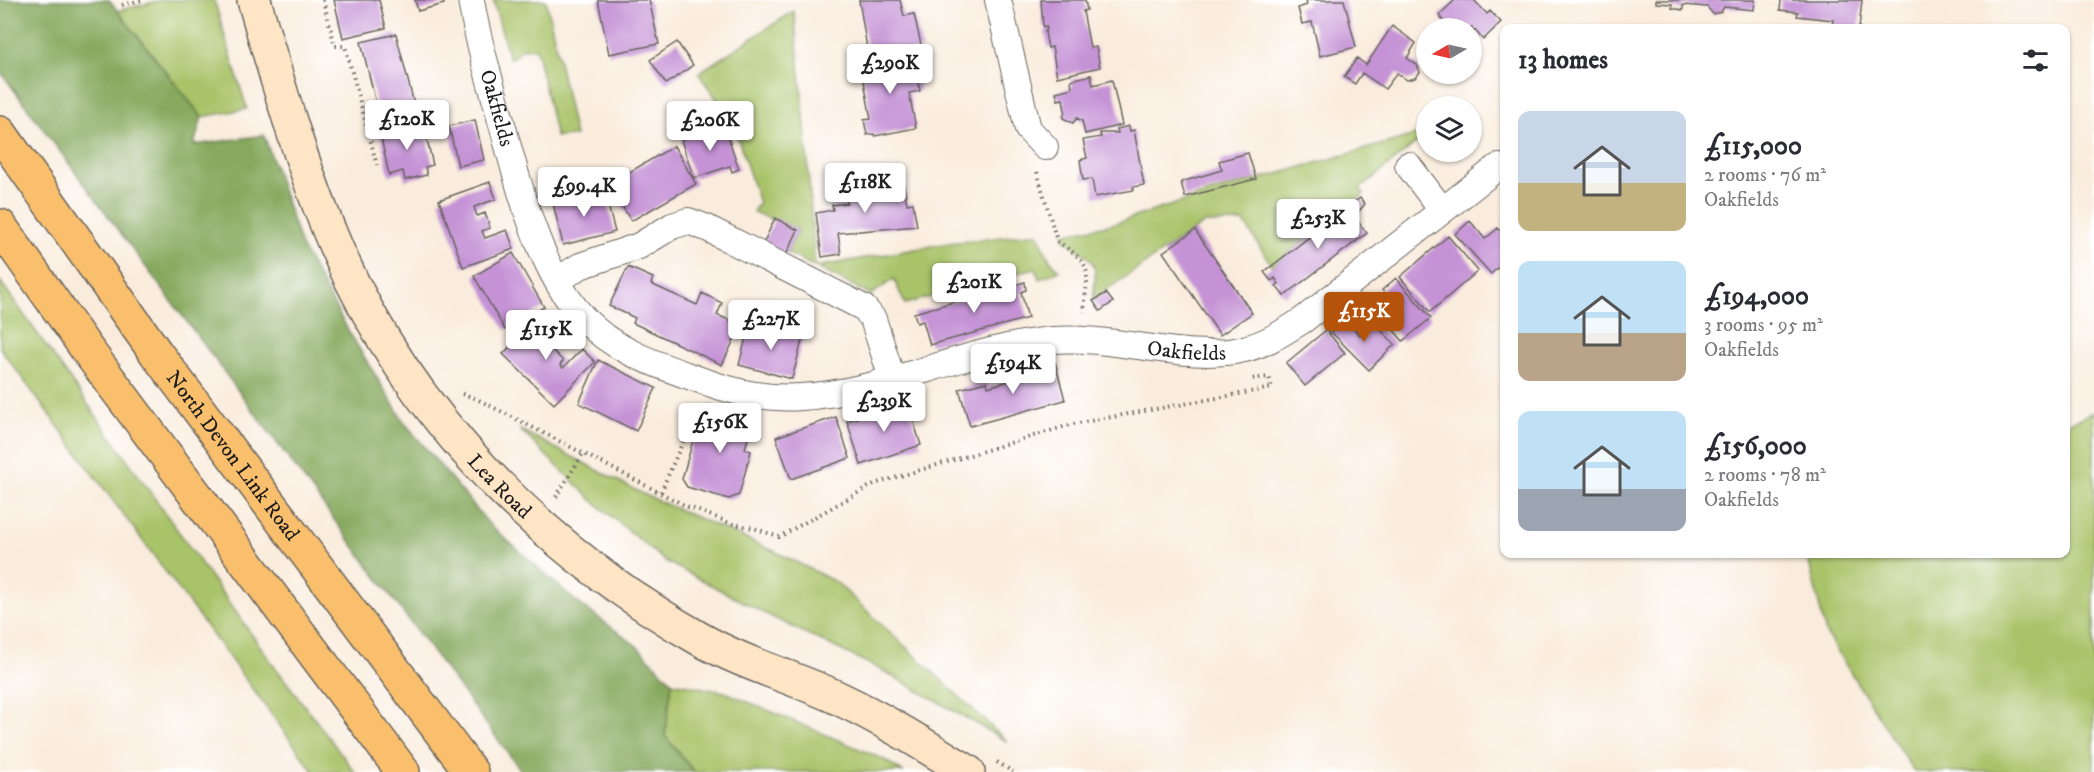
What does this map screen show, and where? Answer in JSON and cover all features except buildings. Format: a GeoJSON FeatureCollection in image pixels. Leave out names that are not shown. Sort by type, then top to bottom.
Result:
{"type":"FeatureCollection","features":[{"type":"Feature","properties":{"kind":"highway","name":"North Devon Link Road"},"geometry":{"type":"LineString","coordinates":[[0,133],[156,353],[471,772]]}},
{"type":"Feature","properties":{"kind":"highway"},"geometry":{"type":"LineString","coordinates":[[0,226],[88,351],[403,772]]}},
{"type":"Feature","properties":{"kind":"street","name":"Lea Road"},"geometry":{"type":"LineString","coordinates":[[254,0],[282,97],[315,196],[365,307],[410,380],[510,500],[601,576],[702,640],[765,669],[838,698],[981,766]]}},
{"type":"Feature","properties":{"kind":"street","name":"Oakfields"},"geometry":{"type":"LineString","coordinates":[[471,0],[478,35],[527,212],[558,280],[595,330],[616,344],[664,367],[725,390],[754,396],[801,397],[842,391],[1009,346],[1054,340],[1083,340],[1210,353],[1242,350],[1270,340],[1303,320],[1498,167]]}},
{"type":"Feature","properties":{"kind":"street"},"geometry":{"type":"LineString","coordinates":[[998,0],[1028,129],[1045,147]]}},
{"type":"Feature","properties":{"kind":"street"},"geometry":{"type":"LineString","coordinates":[[1408,165],[1442,210]]}},
{"type":"Feature","properties":{"kind":"street"},"geometry":{"type":"LineString","coordinates":[[558,280],[580,266],[639,246],[672,226],[688,221],[864,308],[873,319],[892,378]]}},
{"type":"Feature","properties":{"kind":"path"},"geometry":{"type":"LineString","coordinates":[[122,5],[142,0]]}},
{"type":"Feature","properties":{"kind":"path"},"geometry":{"type":"LineString","coordinates":[[323,0],[335,46],[345,46],[377,165]]}},
{"type":"Feature","properties":{"kind":"path"},"geometry":{"type":"LineString","coordinates":[[1045,147],[1037,174],[1052,229],[1057,241],[1078,256],[1087,267],[1083,340]]}},
{"type":"Feature","properties":{"kind":"path"},"geometry":{"type":"LineString","coordinates":[[466,403],[459,393],[475,398],[584,452],[686,506],[724,521],[779,537],[874,484],[1073,424],[1272,388],[1269,377],[1247,379]]}},
{"type":"Feature","properties":{"kind":"path"},"geometry":{"type":"LineString","coordinates":[[661,492],[687,432]]}},
{"type":"Feature","properties":{"kind":"path"},"geometry":{"type":"LineString","coordinates":[[548,493],[554,500],[584,452]]}},
{"type":"Feature","properties":{"kind":"path"},"geometry":{"type":"LineString","coordinates":[[981,766],[1013,772]]}},
{"type":"Feature","properties":{"kind":"green space"},"geometry":{"type":"Polygon","coordinates":[[[0,0],[109,0],[202,117],[194,145],[264,135],[301,246],[352,337],[404,422],[489,524],[577,602],[637,646],[672,682],[665,736],[694,772],[522,772],[0,71],[0,0]]]}},
{"type":"Feature","properties":{"kind":"green space"},"geometry":{"type":"Polygon","coordinates":[[[162,0],[214,0],[247,109],[202,117],[117,11],[162,0]]]}},
{"type":"Feature","properties":{"kind":"green space"},"geometry":{"type":"Polygon","coordinates":[[[493,0],[546,0],[575,136],[556,137],[536,48],[521,49],[516,56],[509,58],[493,0]]]}},
{"type":"Feature","properties":{"kind":"green space"},"geometry":{"type":"Polygon","coordinates":[[[794,11],[815,267],[787,253],[798,230],[753,212],[759,203],[732,120],[698,73],[794,11]]]}},
{"type":"Feature","properties":{"kind":"green space"},"geometry":{"type":"Polygon","coordinates":[[[1416,135],[1416,143],[1360,189],[1364,194],[1360,198],[1272,266],[1244,222],[1205,223],[1093,299],[1095,269],[1089,258],[1065,240],[1063,234],[1112,224],[1213,192],[1416,135]]]}},
{"type":"Feature","properties":{"kind":"green space"},"geometry":{"type":"Polygon","coordinates":[[[1038,233],[1048,257],[1059,271],[1039,279],[1035,268],[905,304],[894,279],[871,295],[815,267],[949,243],[1038,233]]]}},
{"type":"Feature","properties":{"kind":"green space"},"geometry":{"type":"Polygon","coordinates":[[[0,281],[272,663],[355,772],[314,772],[0,348],[0,281]]]}},
{"type":"Feature","properties":{"kind":"green space"},"geometry":{"type":"Polygon","coordinates":[[[2094,412],[2094,772],[1914,772],[1826,634],[1808,558],[2070,558],[2070,422],[2094,412]]]}},
{"type":"Feature","properties":{"kind":"green space"},"geometry":{"type":"Polygon","coordinates":[[[519,429],[643,494],[776,552],[836,582],[1008,742],[882,670],[766,614],[665,561],[593,501],[519,429]]]}},
{"type":"Feature","properties":{"kind":"green space"},"geometry":{"type":"Polygon","coordinates":[[[672,682],[725,692],[883,759],[903,772],[694,772],[665,736],[672,682]]]}}]}
